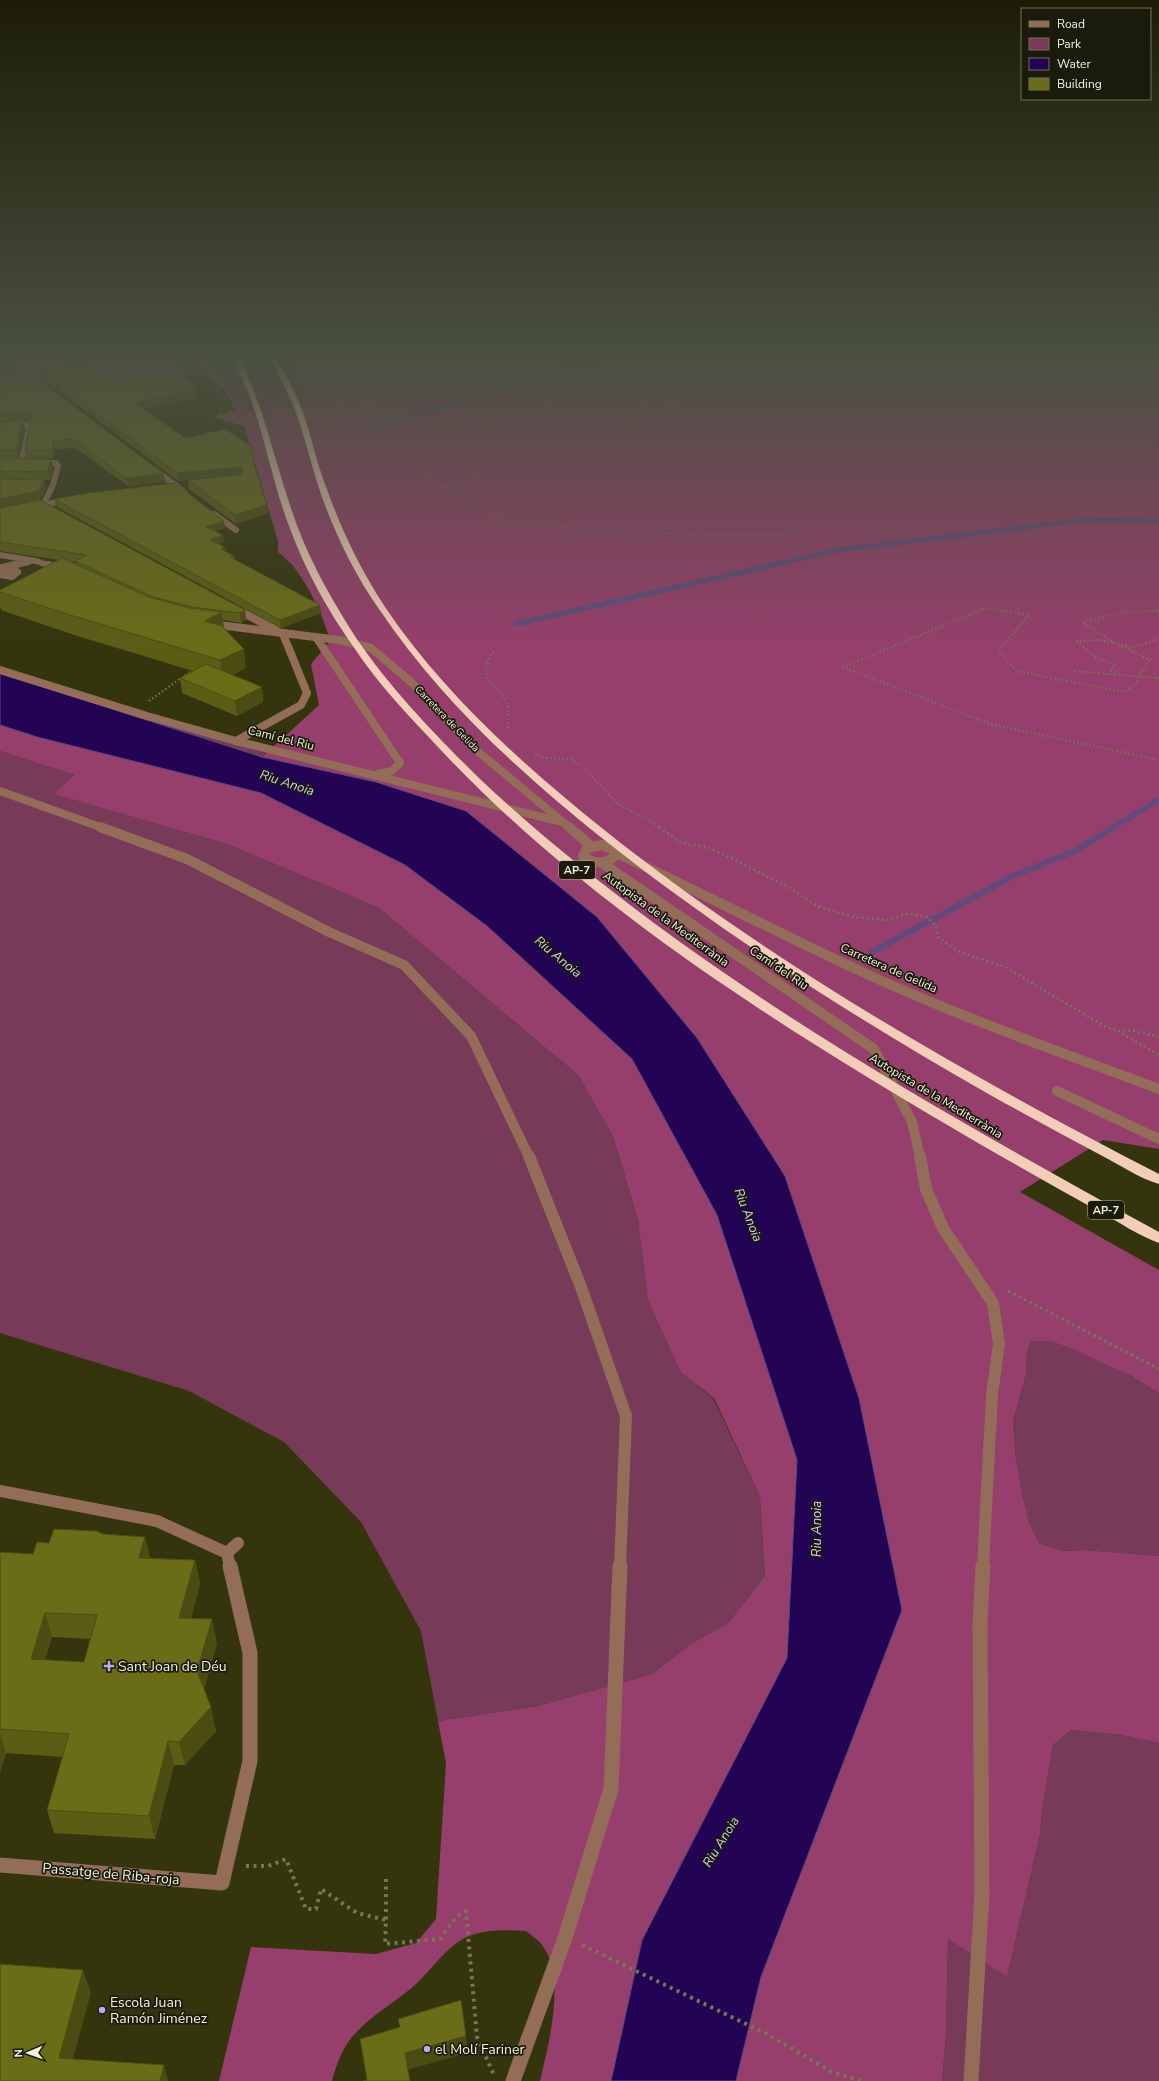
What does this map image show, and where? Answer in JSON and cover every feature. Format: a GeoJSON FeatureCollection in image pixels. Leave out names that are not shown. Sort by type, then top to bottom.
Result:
{"type":"FeatureCollection","features":[{"type":"Feature","properties":{"kind":"highway","name":"Autopista de la Mediterrània"},"geometry":{"type":"LineString","coordinates":[[271,453],[286,507],[312,570],[360,651],[414,716],[498,801],[607,893],[748,996],[832,1051],[923,1106],[1053,1181],[1159,1238]]}},
{"type":"Feature","properties":{"kind":"highway"},"geometry":{"type":"LineString","coordinates":[[312,453],[339,532],[380,603],[409,644],[450,693],[531,773],[621,849],[709,914],[783,964],[945,1064],[1111,1156],[1159,1180]]}},
{"type":"Feature","properties":{"kind":"street"},"geometry":{"type":"LineString","coordinates":[[22,462],[24,453]]}},
{"type":"Feature","properties":{"kind":"street"},"geometry":{"type":"LineString","coordinates":[[14,462],[56,463],[58,466],[53,485],[43,505]]}},
{"type":"Feature","properties":{"kind":"street"},"geometry":{"type":"LineString","coordinates":[[152,468],[172,487],[188,495]]}},
{"type":"Feature","properties":{"kind":"street"},"geometry":{"type":"LineString","coordinates":[[46,484],[53,485]]}},
{"type":"Feature","properties":{"kind":"street"},"geometry":{"type":"LineString","coordinates":[[172,487],[190,485]]}},
{"type":"Feature","properties":{"kind":"street"},"geometry":{"type":"LineString","coordinates":[[29,508],[73,499]]}},
{"type":"Feature","properties":{"kind":"street"},"geometry":{"type":"LineString","coordinates":[[43,505],[57,512]]}},
{"type":"Feature","properties":{"kind":"street"},"geometry":{"type":"LineString","coordinates":[[206,508],[236,530]]}},
{"type":"Feature","properties":{"kind":"street"},"geometry":{"type":"LineString","coordinates":[[0,555],[37,561],[72,574]]}},
{"type":"Feature","properties":{"kind":"street"},"geometry":{"type":"LineString","coordinates":[[0,574],[12,576],[17,572],[2,568],[4,566],[37,561]]}},
{"type":"Feature","properties":{"kind":"street"},"geometry":{"type":"LineString","coordinates":[[228,605],[283,634],[307,693],[301,705],[236,741]]}},
{"type":"Feature","properties":{"kind":"street","name":"Carretera de Gelida"},"geometry":{"type":"LineString","coordinates":[[200,623],[339,640],[371,648],[410,681],[475,749],[559,821],[591,846],[607,846],[616,853],[674,879],[881,980],[1024,1038],[1159,1090]]}},
{"type":"Feature","properties":{"kind":"street"},"geometry":{"type":"LineString","coordinates":[[316,637],[400,763],[392,771],[374,775]]}},
{"type":"Feature","properties":{"kind":"street","name":"Camí del Riu"},"geometry":{"type":"LineString","coordinates":[[0,670],[133,712],[236,741],[559,821]]}},
{"type":"Feature","properties":{"kind":"street"},"geometry":{"type":"LineString","coordinates":[[0,791],[187,859],[329,932],[404,965],[471,1036],[530,1158],[559,1229],[626,1416],[611,1789],[565,1938],[512,2081]]}},
{"type":"Feature","properties":{"kind":"street","name":"Camí del Riu"},"geometry":{"type":"LineString","coordinates":[[591,846],[584,850],[583,856],[591,861],[602,863],[874,1049],[912,1122],[920,1154],[926,1189],[943,1228],[992,1303],[999,1344],[992,1394],[980,1623],[982,1893],[971,2081]]}},
{"type":"Feature","properties":{"kind":"street"},"geometry":{"type":"LineString","coordinates":[[602,863],[613,859],[616,853]]}},
{"type":"Feature","properties":{"kind":"street"},"geometry":{"type":"LineString","coordinates":[[1057,1091],[1159,1139]]}},
{"type":"Feature","properties":{"kind":"street"},"geometry":{"type":"LineString","coordinates":[[0,1491],[157,1521],[227,1553]]}},
{"type":"Feature","properties":{"kind":"street"},"geometry":{"type":"LineString","coordinates":[[227,1553],[238,1543]]}},
{"type":"Feature","properties":{"kind":"street"},"geometry":{"type":"LineString","coordinates":[[226,1865],[250,1761],[250,1653],[227,1553]]}},
{"type":"Feature","properties":{"kind":"street","name":"Passatge de Riba-roja"},"geometry":{"type":"LineString","coordinates":[[0,1865],[222,1883],[226,1865]]}},
{"type":"Feature","properties":{"kind":"path"},"geometry":{"type":"LineString","coordinates":[[430,453],[424,456],[417,466],[420,472],[446,488],[473,500],[502,519],[520,523],[552,524],[572,527],[588,532],[754,535],[775,535],[806,528]]}},
{"type":"Feature","properties":{"kind":"path"},"geometry":{"type":"LineString","coordinates":[[452,490],[459,489],[479,468],[487,462],[532,453]]}},
{"type":"Feature","properties":{"kind":"path"},"geometry":{"type":"LineString","coordinates":[[1159,611],[1126,612],[1082,622],[1115,643],[1150,660],[1138,676],[1136,684],[1123,692],[1017,671],[998,651],[1029,615],[986,608],[843,667],[990,724],[1159,760]]}},
{"type":"Feature","properties":{"kind":"path"},"geometry":{"type":"LineString","coordinates":[[1119,674],[1111,670],[1115,665],[1097,658],[1077,641],[1100,640],[1134,647],[1159,639]]}},
{"type":"Feature","properties":{"kind":"path"},"geometry":{"type":"LineString","coordinates":[[493,651],[486,664],[487,680],[502,694],[510,710],[508,736]]}},
{"type":"Feature","properties":{"kind":"path"},"geometry":{"type":"LineString","coordinates":[[133,712],[198,666]]}},
{"type":"Feature","properties":{"kind":"path"},"geometry":{"type":"LineString","coordinates":[[1074,671],[1159,678]]}},
{"type":"Feature","properties":{"kind":"path"},"geometry":{"type":"LineString","coordinates":[[528,752],[547,758],[571,759],[583,767],[618,804],[649,820],[681,843],[707,848],[735,860],[790,888],[817,906],[853,917],[888,920],[907,914],[927,917],[936,926],[938,937],[957,951],[1005,966],[1083,1015],[1118,1031],[1159,1055]]}},
{"type":"Feature","properties":{"kind":"path"},"geometry":{"type":"LineString","coordinates":[[1118,1031],[1131,1030],[1159,1037]]}},
{"type":"Feature","properties":{"kind":"path"},"geometry":{"type":"LineString","coordinates":[[1004,1289],[1159,1369]]}},
{"type":"Feature","properties":{"kind":"path"},"geometry":{"type":"LineString","coordinates":[[226,1865],[268,1866],[286,1858],[306,1909],[316,1909],[321,1889],[358,1913],[386,1920]]}},
{"type":"Feature","properties":{"kind":"path"},"geometry":{"type":"LineString","coordinates":[[386,1879],[386,1944],[440,1938],[456,1917],[466,1911],[477,2037],[496,2081]]}},
{"type":"Feature","properties":{"kind":"path"},"geometry":{"type":"LineString","coordinates":[[586,1946],[767,2034],[832,2072],[863,2081]]}},
{"type":"Feature","properties":{"kind":"green space"},"geometry":{"type":"Polygon","coordinates":[[[151,721],[267,751],[262,757],[151,721]]]}},
{"type":"Feature","properties":{"kind":"green space"},"geometry":{"type":"Polygon","coordinates":[[[0,751],[74,775],[55,794],[227,844],[379,908],[578,1075],[613,1136],[638,1220],[648,1301],[681,1373],[713,1398],[760,1497],[765,1576],[728,1623],[689,1645],[652,1674],[538,1706],[438,1721],[421,1631],[361,1522],[284,1442],[189,1391],[0,1333],[0,751]]]}},
{"type":"Feature","properties":{"kind":"green space"},"geometry":{"type":"Polygon","coordinates":[[[1031,1341],[1050,1341],[1075,1348],[1136,1379],[1159,1393],[1159,1556],[1085,1550],[1062,1551],[1039,1543],[1029,1522],[1023,1498],[1016,1460],[1013,1421],[1026,1375],[1026,1357],[1031,1341]]]}},
{"type":"Feature","properties":{"kind":"green space"},"geometry":{"type":"Polygon","coordinates":[[[1071,1730],[1121,1735],[1159,1743],[1159,2081],[942,2081],[946,2035],[948,1939],[1007,1977],[1040,1835],[1042,1811],[1053,1745],[1071,1730]]]}},
{"type":"Feature","properties":{"kind":"shaded area"},"geometry":{"type":"Polygon","coordinates":[[[252,453],[1159,453],[1159,1149],[1103,1140],[1020,1192],[1159,1270],[1159,1393],[1131,1376],[1071,1348],[1051,1341],[1031,1341],[1026,1357],[1026,1375],[1013,1421],[1016,1460],[1023,1498],[1029,1522],[1039,1543],[1062,1551],[1085,1550],[1159,1556],[1159,1743],[1121,1735],[1071,1730],[1053,1745],[1042,1811],[1040,1835],[1007,1977],[948,1939],[946,2035],[942,2081],[736,2081],[761,1977],[902,1610],[785,1176],[697,1038],[597,917],[466,811],[376,782],[262,757],[319,705],[311,664],[330,641],[320,612],[305,583],[292,565],[278,552],[278,541],[252,453]]]}},
{"type":"Feature","properties":{"kind":"shaded area"},"geometry":{"type":"Polygon","coordinates":[[[0,725],[37,737],[261,793],[405,865],[487,926],[632,1059],[717,1215],[797,1460],[787,1658],[642,1940],[611,2081],[540,2081],[551,2032],[555,1995],[554,1977],[550,1961],[544,1948],[536,1939],[526,1931],[507,1930],[487,1931],[475,1934],[457,1943],[450,1949],[415,1985],[359,2029],[345,2047],[335,2069],[332,2081],[219,2081],[251,1947],[376,1954],[416,1943],[436,1919],[446,1763],[438,1721],[538,1706],[652,1674],[689,1645],[728,1623],[765,1576],[760,1497],[714,1398],[681,1373],[648,1301],[638,1220],[613,1136],[578,1075],[379,908],[227,844],[54,794],[74,775],[0,751],[0,725]]]}},
{"type":"Feature","properties":{"kind":"water","name":"Riu Anoia"},"geometry":{"type":"Polygon","coordinates":[[[0,673],[262,757],[376,782],[466,811],[597,917],[697,1038],[785,1176],[859,1398],[902,1610],[761,1977],[736,2081],[611,2081],[642,1940],[787,1658],[797,1460],[717,1215],[632,1059],[487,926],[405,865],[261,793],[37,737],[0,725],[0,673]]]}},
{"type":"Feature","properties":{"kind":"building"},"geometry":{"type":"Polygon","coordinates":[[[93,453],[136,453],[164,474],[126,478],[93,453]]]}},
{"type":"Feature","properties":{"kind":"building"},"geometry":{"type":"Polygon","coordinates":[[[150,453],[253,453],[254,464],[267,505],[235,515],[188,480],[240,475],[243,472],[241,467],[177,473],[150,453]]]}},
{"type":"Feature","properties":{"kind":"building"},"geometry":{"type":"Polygon","coordinates":[[[0,458],[51,459],[48,472],[0,471],[0,458]]]}},
{"type":"Feature","properties":{"kind":"building"},"geometry":{"type":"Polygon","coordinates":[[[0,479],[44,480],[39,491],[0,499],[0,479]]]}},
{"type":"Feature","properties":{"kind":"building"},"geometry":{"type":"Polygon","coordinates":[[[175,483],[224,521],[206,527],[223,535],[210,540],[225,547],[221,549],[234,556],[230,557],[320,605],[280,620],[54,499],[88,493],[175,483]]]}},
{"type":"Feature","properties":{"kind":"building"},"geometry":{"type":"Polygon","coordinates":[[[40,500],[245,610],[240,613],[193,607],[153,597],[76,561],[87,555],[0,542],[0,508],[40,500]]]}},
{"type":"Feature","properties":{"kind":"building"},"geometry":{"type":"Polygon","coordinates":[[[62,558],[149,597],[189,608],[222,612],[205,621],[222,626],[244,649],[220,660],[67,614],[0,592],[0,590],[62,558]]]}},
{"type":"Feature","properties":{"kind":"building"},"geometry":{"type":"Polygon","coordinates":[[[206,664],[262,687],[235,701],[180,678],[206,664]]]}},
{"type":"Feature","properties":{"kind":"building","name":"Sant Joan de Déu"},"geometry":{"type":"Polygon","coordinates":[[[54,1529],[96,1531],[103,1534],[145,1537],[139,1558],[195,1560],[179,1618],[212,1619],[197,1671],[211,1707],[179,1742],[168,1741],[149,1816],[47,1810],[69,1734],[0,1729],[0,1552],[33,1554],[37,1542],[49,1543],[54,1529]],[[45,1613],[31,1659],[84,1662],[97,1615],[45,1613]]]}},
{"type":"Feature","properties":{"kind":"building"},"geometry":{"type":"Polygon","coordinates":[[[0,1964],[83,1970],[59,2058],[164,2065],[160,2081],[0,2081],[0,1964]]]}},
{"type":"Feature","properties":{"kind":"building"},"geometry":{"type":"Polygon","coordinates":[[[461,2000],[466,2036],[405,2053],[410,2081],[363,2081],[367,2080],[360,2039],[400,2027],[398,2019],[461,2000]]]}},
{"type":"Feature","properties":{"kind":"waterway"},"geometry":{"type":"LineString","coordinates":[[768,566],[838,550],[1083,520],[1159,521]]}},
{"type":"Feature","properties":{"kind":"waterway"},"geometry":{"type":"LineString","coordinates":[[516,624],[773,565]]}},
{"type":"Feature","properties":{"kind":"waterway"},"geometry":{"type":"LineString","coordinates":[[1112,828],[1157,801]]}},
{"type":"Feature","properties":{"kind":"waterway"},"geometry":{"type":"LineString","coordinates":[[872,952],[1013,876],[1075,851],[1114,827]]}},
{"type":"Feature","properties":{"kind":"place","name":"Sant Joan de Déu"},"geometry":{"type":"Point","coordinates":[109,1666]}},
{"type":"Feature","properties":{"kind":"place","name":"Escola Juan Ramón Jiménez"},"geometry":{"type":"Point","coordinates":[102,2010]}},
{"type":"Feature","properties":{"kind":"place","name":"el Molí Fariner"},"geometry":{"type":"Point","coordinates":[427,2049]}}]}
